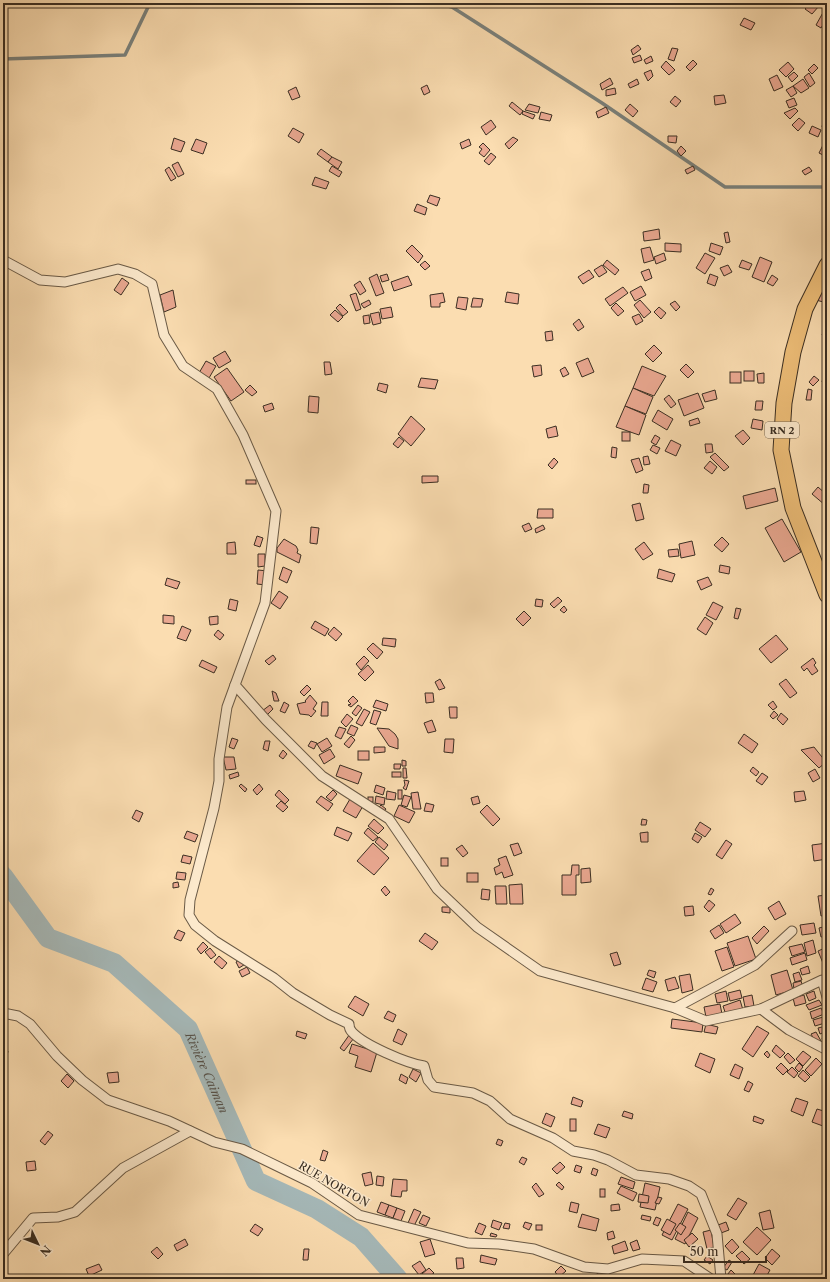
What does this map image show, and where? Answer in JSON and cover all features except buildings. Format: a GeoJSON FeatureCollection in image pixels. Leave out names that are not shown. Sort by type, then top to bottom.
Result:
{"type":"FeatureCollection","features":[{"type":"Feature","properties":{"kind":"main road","name":"RN 2"},"geometry":{"type":"LineString","coordinates":[[827,266],[805,309],[793,352],[784,403],[781,450],[793,508],[827,595]]}},
{"type":"Feature","properties":{"kind":"street"},"geometry":{"type":"LineString","coordinates":[[3,260],[40,280],[65,282],[118,269],[135,274],[152,284],[164,335],[183,366],[217,389],[243,435],[276,511],[265,603],[226,714],[219,759],[219,781],[214,808],[190,900],[190,915],[195,926],[293,993],[330,1016],[349,1024],[350,1031],[363,1041],[414,1065],[424,1066],[428,1080],[434,1087],[452,1088],[473,1093],[490,1100],[510,1119],[553,1138],[573,1151],[601,1157],[636,1175],[669,1179],[690,1186],[701,1194],[716,1234],[721,1279]]}},
{"type":"Feature","properties":{"kind":"street"},"geometry":{"type":"LineString","coordinates":[[235,685],[266,720],[322,776],[389,819],[437,889],[477,927],[540,971],[675,1008],[706,1021],[760,1009],[822,980],[827,997]]}},
{"type":"Feature","properties":{"kind":"street"},"geometry":{"type":"LineString","coordinates":[[675,1008],[755,965],[792,931]]}},
{"type":"Feature","properties":{"kind":"street"},"geometry":{"type":"LineString","coordinates":[[760,1009],[789,1030],[827,1050]]}},
{"type":"Feature","properties":{"kind":"street","name":"RUE NORTON"},"geometry":{"type":"LineString","coordinates":[[3,1013],[18,1016],[30,1024],[57,1056],[82,1080],[108,1100],[169,1121],[214,1142],[242,1149],[305,1180],[359,1215],[468,1243],[499,1244],[534,1249],[584,1267],[608,1269],[642,1259],[684,1261],[711,1279]]}},
{"type":"Feature","properties":{"kind":"street"},"geometry":{"type":"LineString","coordinates":[[3,1254],[33,1218],[58,1217],[75,1212],[123,1168],[190,1131]]}},
{"type":"Feature","properties":{"kind":"waterway"},"geometry":{"type":"LineString","coordinates":[[3,59],[125,55],[150,3]]}},
{"type":"Feature","properties":{"kind":"waterway"},"geometry":{"type":"LineString","coordinates":[[435,3],[452,7],[602,103],[725,187],[827,187]]}},
{"type":"Feature","properties":{"kind":"waterway","name":"Rivière Caiman"},"geometry":{"type":"LineString","coordinates":[[3,876],[48,938],[114,963],[188,1029],[256,1181],[317,1209],[361,1237],[398,1279]]}}]}
